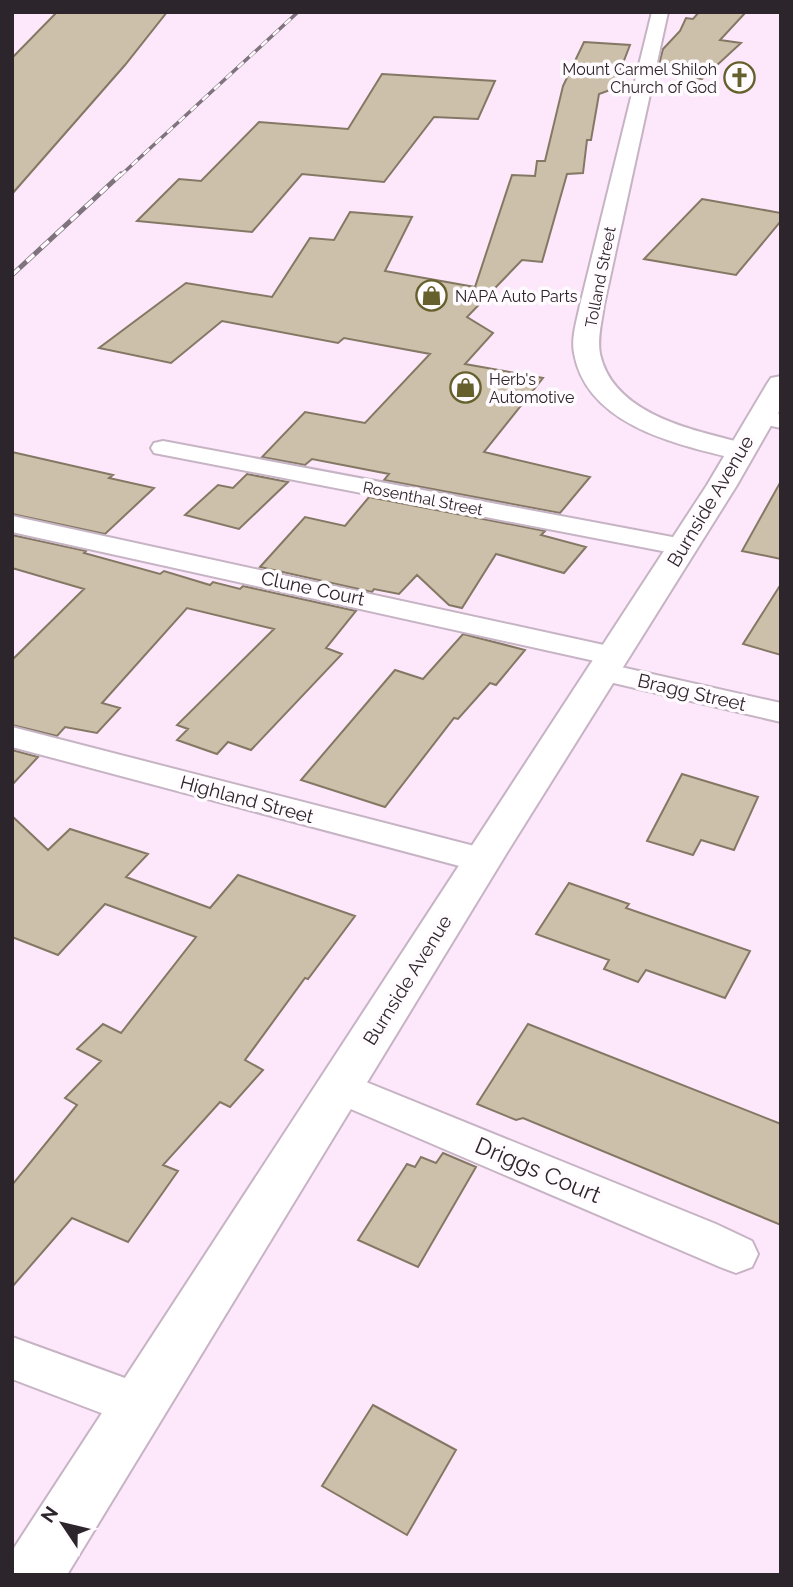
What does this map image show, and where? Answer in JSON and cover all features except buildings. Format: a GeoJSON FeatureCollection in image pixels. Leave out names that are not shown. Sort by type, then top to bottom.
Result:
{"type":"FeatureCollection","features":[{"type":"Feature","properties":{"kind":"main road","name":"Tolland Street"},"geometry":{"type":"LineString","coordinates":[[660,12],[592,305],[587,353],[596,378],[621,406],[651,424],[741,451]]}},
{"type":"Feature","properties":{"kind":"main road","name":"Burnside Avenue"},"geometry":{"type":"LineString","coordinates":[[32,1575],[482,860],[683,547],[741,451],[771,419],[781,384]]}},
{"type":"Feature","properties":{"kind":"street","name":"Rosenthal Street"},"geometry":{"type":"LineString","coordinates":[[163,449],[683,547]]}},
{"type":"Feature","properties":{"kind":"street","name":"Clune Court"},"geometry":{"type":"LineString","coordinates":[[12,524],[608,664]]}},
{"type":"Feature","properties":{"kind":"street","name":"Bragg Street"},"geometry":{"type":"LineString","coordinates":[[608,664],[781,713]]}},
{"type":"Feature","properties":{"kind":"street","name":"Highland Street"},"geometry":{"type":"LineString","coordinates":[[12,737],[482,860]]}},
{"type":"Feature","properties":{"kind":"street","name":"Driggs Court"},"geometry":{"type":"LineString","coordinates":[[339,1087],[736,1254]]}},
{"type":"Feature","properties":{"kind":"street"},"geometry":{"type":"LineString","coordinates":[[12,1358],[138,1405]]}},
{"type":"Feature","properties":{"kind":"railway"},"geometry":{"type":"LineString","coordinates":[[120,176],[298,12]]}},
{"type":"Feature","properties":{"kind":"railway"},"geometry":{"type":"LineString","coordinates":[[12,275],[121,174]]}},
{"type":"Feature","properties":{"kind":"place","name":"Mount Carmel Shiloh Church of God"},"geometry":{"type":"Point","coordinates":[740,78]}},
{"type":"Feature","properties":{"kind":"place","name":"NAPA Auto Parts"},"geometry":{"type":"Point","coordinates":[432,296]}},
{"type":"Feature","properties":{"kind":"place","name":"Herb's Automotive"},"geometry":{"type":"Point","coordinates":[466,388]}}]}
